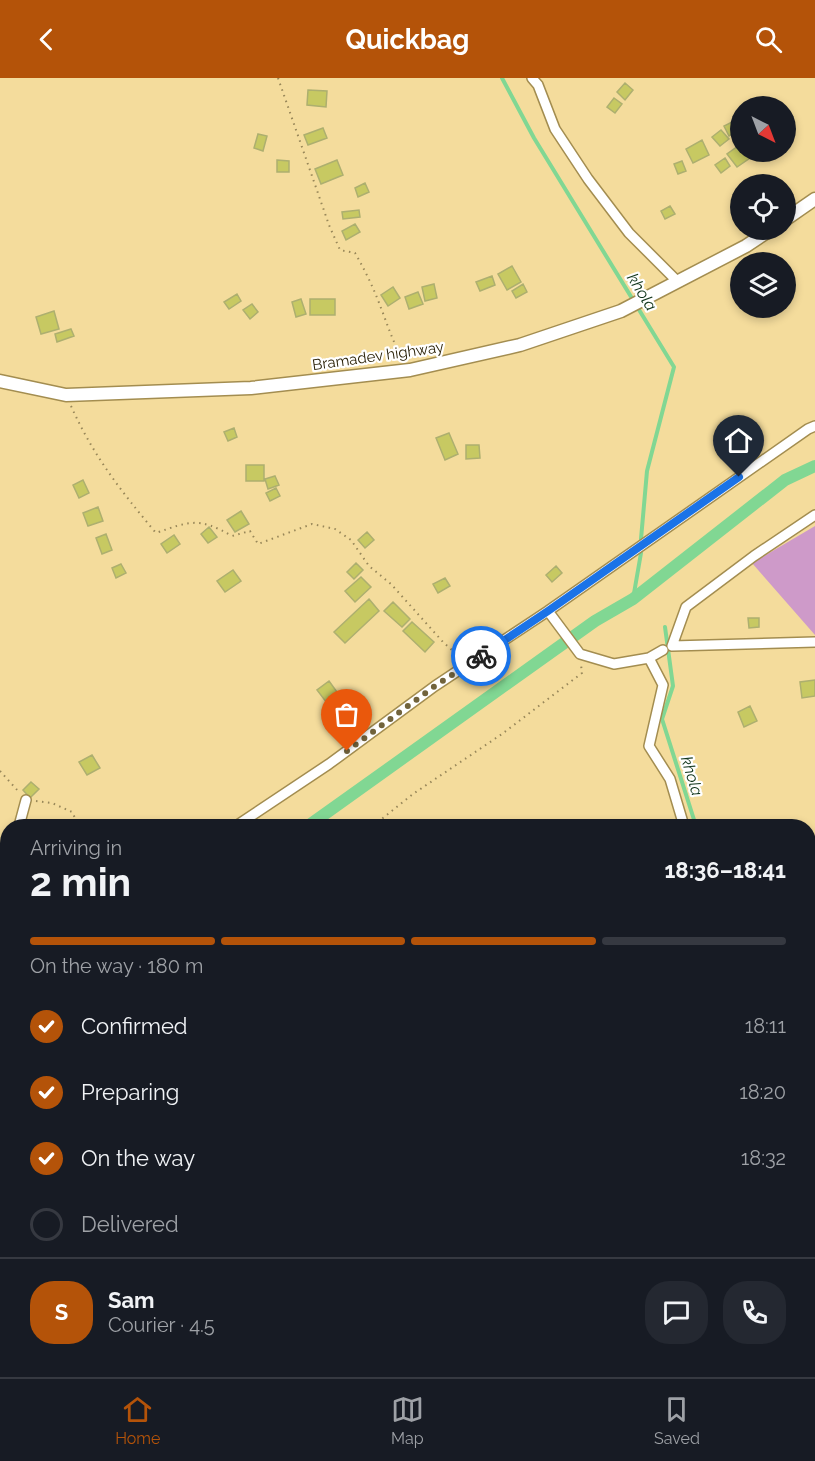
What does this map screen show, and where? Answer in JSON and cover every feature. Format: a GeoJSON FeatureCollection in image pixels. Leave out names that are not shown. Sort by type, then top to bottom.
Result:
{"type":"FeatureCollection","features":[{"type":"Feature","properties":{"kind":"street"},"geometry":{"type":"LineString","coordinates":[[532,78],[538,85],[555,129],[588,179],[629,233],[677,281]]}},
{"type":"Feature","properties":{"kind":"street"},"geometry":{"type":"LineString","coordinates":[[796,212],[815,199]]}},
{"type":"Feature","properties":{"kind":"street","name":"Bramadev highway"},"geometry":{"type":"LineString","coordinates":[[0,381],[66,395],[251,388],[410,369],[520,345],[621,311],[755,240]]}},
{"type":"Feature","properties":{"kind":"street"},"geometry":{"type":"LineString","coordinates":[[247,819],[329,764],[468,664],[815,426]]}},
{"type":"Feature","properties":{"kind":"street"},"geometry":{"type":"LineString","coordinates":[[815,515],[754,556],[686,607],[672,646],[815,642]]}},
{"type":"Feature","properties":{"kind":"street"},"geometry":{"type":"LineString","coordinates":[[548,611],[580,654],[614,664],[649,658],[663,650]]}},
{"type":"Feature","properties":{"kind":"street"},"geometry":{"type":"LineString","coordinates":[[649,658],[663,686],[649,746],[670,779],[682,819]]}},
{"type":"Feature","properties":{"kind":"street"},"geometry":{"type":"LineString","coordinates":[[21,819],[26,800]]}},
{"type":"Feature","properties":{"kind":"path"},"geometry":{"type":"LineString","coordinates":[[278,78],[340,250],[355,253],[381,306],[394,346],[410,369]]}},
{"type":"Feature","properties":{"kind":"path"},"geometry":{"type":"LineString","coordinates":[[66,395],[83,433],[100,462],[156,533],[187,522],[212,524],[232,536],[250,531],[258,544],[312,524],[335,529],[351,540],[369,566],[391,584],[443,642],[468,664]]}},
{"type":"Feature","properties":{"kind":"path"},"geometry":{"type":"LineString","coordinates":[[382,819],[413,794],[502,734],[582,674],[580,654]]}},
{"type":"Feature","properties":{"kind":"path"},"geometry":{"type":"LineString","coordinates":[[0,771],[26,800],[52,803],[72,812],[76,819]]}},
{"type":"Feature","properties":{"kind":"shaded area"},"geometry":{"type":"Polygon","coordinates":[[[815,526],[815,635],[752,563],[815,526]]]}},
{"type":"Feature","properties":{"kind":"building"},"geometry":{"type":"Polygon","coordinates":[[[625,83],[633,90],[625,100],[617,92],[625,83]]]}},
{"type":"Feature","properties":{"kind":"building"},"geometry":{"type":"Polygon","coordinates":[[[308,90],[327,91],[326,107],[307,105],[308,90]]]}},
{"type":"Feature","properties":{"kind":"building"},"geometry":{"type":"Polygon","coordinates":[[[614,98],[622,104],[615,113],[607,107],[614,98]]]}},
{"type":"Feature","properties":{"kind":"building"},"geometry":{"type":"Polygon","coordinates":[[[730,123],[729,136],[724,126],[730,123]]]}},
{"type":"Feature","properties":{"kind":"building"},"geometry":{"type":"Polygon","coordinates":[[[323,128],[327,138],[308,145],[304,135],[323,128]]]}},
{"type":"Feature","properties":{"kind":"building"},"geometry":{"type":"Polygon","coordinates":[[[721,130],[729,139],[720,146],[712,137],[721,130]]]}},
{"type":"Feature","properties":{"kind":"building"},"geometry":{"type":"Polygon","coordinates":[[[258,134],[267,136],[263,151],[254,148],[258,134]]]}},
{"type":"Feature","properties":{"kind":"building"},"geometry":{"type":"Polygon","coordinates":[[[702,140],[709,155],[693,163],[686,149],[702,140]]]}},
{"type":"Feature","properties":{"kind":"building"},"geometry":{"type":"Polygon","coordinates":[[[725,158],[730,166],[721,173],[715,165],[725,158]]]}},
{"type":"Feature","properties":{"kind":"building"},"geometry":{"type":"Polygon","coordinates":[[[277,160],[289,161],[289,172],[277,172],[277,160]]]}},
{"type":"Feature","properties":{"kind":"building"},"geometry":{"type":"Polygon","coordinates":[[[337,160],[343,175],[321,184],[315,169],[337,160]]]}},
{"type":"Feature","properties":{"kind":"building"},"geometry":{"type":"Polygon","coordinates":[[[682,161],[686,171],[678,174],[674,164],[682,161]]]}},
{"type":"Feature","properties":{"kind":"building"},"geometry":{"type":"Polygon","coordinates":[[[733,162],[744,162],[737,167],[733,162]]]}},
{"type":"Feature","properties":{"kind":"building"},"geometry":{"type":"Polygon","coordinates":[[[365,183],[369,192],[358,197],[355,188],[365,183]]]}},
{"type":"Feature","properties":{"kind":"building"},"geometry":{"type":"Polygon","coordinates":[[[670,206],[675,214],[665,219],[661,211],[670,206]]]}},
{"type":"Feature","properties":{"kind":"building"},"geometry":{"type":"Polygon","coordinates":[[[359,210],[360,217],[343,219],[342,212],[359,210]]]}},
{"type":"Feature","properties":{"kind":"building"},"geometry":{"type":"Polygon","coordinates":[[[355,224],[360,232],[346,240],[342,231],[355,224]]]}},
{"type":"Feature","properties":{"kind":"building"},"geometry":{"type":"Polygon","coordinates":[[[512,266],[521,282],[507,290],[498,274],[512,266]]]}},
{"type":"Feature","properties":{"kind":"building"},"geometry":{"type":"Polygon","coordinates":[[[492,276],[495,285],[480,291],[476,282],[492,276]]]}},
{"type":"Feature","properties":{"kind":"building"},"geometry":{"type":"Polygon","coordinates":[[[434,284],[437,298],[425,301],[422,287],[434,284]]]}},
{"type":"Feature","properties":{"kind":"building"},"geometry":{"type":"Polygon","coordinates":[[[523,284],[527,292],[516,298],[512,291],[523,284]]]}},
{"type":"Feature","properties":{"kind":"building"},"geometry":{"type":"Polygon","coordinates":[[[393,287],[400,298],[388,306],[381,295],[393,287]]]}},
{"type":"Feature","properties":{"kind":"building"},"geometry":{"type":"Polygon","coordinates":[[[418,292],[423,304],[409,309],[405,297],[418,292]]]}},
{"type":"Feature","properties":{"kind":"building"},"geometry":{"type":"Polygon","coordinates":[[[237,294],[241,301],[229,309],[224,302],[237,294]]]}},
{"type":"Feature","properties":{"kind":"building"},"geometry":{"type":"Polygon","coordinates":[[[301,299],[306,314],[296,317],[292,302],[301,299]]]}},
{"type":"Feature","properties":{"kind":"building"},"geometry":{"type":"Polygon","coordinates":[[[310,299],[335,299],[335,315],[310,315],[310,299]]]}},
{"type":"Feature","properties":{"kind":"building"},"geometry":{"type":"Polygon","coordinates":[[[252,304],[258,312],[250,319],[243,310],[252,304]]]}},
{"type":"Feature","properties":{"kind":"building"},"geometry":{"type":"Polygon","coordinates":[[[54,311],[59,329],[41,334],[36,317],[54,311]]]}},
{"type":"Feature","properties":{"kind":"building"},"geometry":{"type":"Polygon","coordinates":[[[71,329],[74,336],[57,342],[55,334],[71,329]]]}},
{"type":"Feature","properties":{"kind":"building"},"geometry":{"type":"Polygon","coordinates":[[[234,428],[237,437],[228,441],[224,432],[234,428]]]}},
{"type":"Feature","properties":{"kind":"building"},"geometry":{"type":"Polygon","coordinates":[[[449,433],[458,454],[445,460],[436,438],[449,433]]]}},
{"type":"Feature","properties":{"kind":"building"},"geometry":{"type":"Polygon","coordinates":[[[466,445],[479,445],[480,458],[466,459],[466,445]]]}},
{"type":"Feature","properties":{"kind":"building"},"geometry":{"type":"Polygon","coordinates":[[[246,465],[264,465],[264,481],[246,481],[246,465]]]}},
{"type":"Feature","properties":{"kind":"building"},"geometry":{"type":"Polygon","coordinates":[[[275,476],[279,485],[268,489],[265,479],[275,476]]]}},
{"type":"Feature","properties":{"kind":"building"},"geometry":{"type":"Polygon","coordinates":[[[83,480],[89,493],[79,498],[73,485],[83,480]]]}},
{"type":"Feature","properties":{"kind":"building"},"geometry":{"type":"Polygon","coordinates":[[[276,488],[280,496],[270,501],[266,493],[276,488]]]}},
{"type":"Feature","properties":{"kind":"building"},"geometry":{"type":"Polygon","coordinates":[[[98,507],[103,521],[88,526],[83,513],[98,507]]]}},
{"type":"Feature","properties":{"kind":"building"},"geometry":{"type":"Polygon","coordinates":[[[241,511],[249,524],[235,532],[227,520],[241,511]]]}},
{"type":"Feature","properties":{"kind":"building"},"geometry":{"type":"Polygon","coordinates":[[[209,527],[217,537],[208,543],[201,534],[209,527]]]}},
{"type":"Feature","properties":{"kind":"building"},"geometry":{"type":"Polygon","coordinates":[[[367,532],[374,540],[365,548],[358,540],[367,532]]]}},
{"type":"Feature","properties":{"kind":"building"},"geometry":{"type":"Polygon","coordinates":[[[106,534],[112,550],[102,554],[96,538],[106,534]]]}},
{"type":"Feature","properties":{"kind":"building"},"geometry":{"type":"Polygon","coordinates":[[[174,535],[180,544],[167,553],[161,544],[174,535]]]}},
{"type":"Feature","properties":{"kind":"building"},"geometry":{"type":"Polygon","coordinates":[[[356,563],[363,570],[354,579],[347,572],[356,563]]]}},
{"type":"Feature","properties":{"kind":"building"},"geometry":{"type":"Polygon","coordinates":[[[121,564],[126,573],[116,578],[112,568],[121,564]]]}},
{"type":"Feature","properties":{"kind":"building"},"geometry":{"type":"Polygon","coordinates":[[[556,566],[562,573],[552,582],[546,575],[556,566]]]}},
{"type":"Feature","properties":{"kind":"building"},"geometry":{"type":"Polygon","coordinates":[[[233,570],[241,581],[225,592],[217,581],[233,570]]]}},
{"type":"Feature","properties":{"kind":"building"},"geometry":{"type":"Polygon","coordinates":[[[361,577],[371,587],[355,602],[345,591],[361,577]]]}},
{"type":"Feature","properties":{"kind":"building"},"geometry":{"type":"Polygon","coordinates":[[[445,578],[450,586],[438,593],[433,584],[445,578]]]}},
{"type":"Feature","properties":{"kind":"building"},"geometry":{"type":"Polygon","coordinates":[[[369,599],[379,611],[345,643],[334,632],[369,599]]]}},
{"type":"Feature","properties":{"kind":"building"},"geometry":{"type":"Polygon","coordinates":[[[393,602],[410,619],[402,627],[384,611],[393,602]]]}},
{"type":"Feature","properties":{"kind":"building"},"geometry":{"type":"Polygon","coordinates":[[[748,618],[759,618],[759,627],[749,628],[748,618]]]}},
{"type":"Feature","properties":{"kind":"building"},"geometry":{"type":"Polygon","coordinates":[[[412,622],[434,642],[425,652],[403,631],[412,622]]]}},
{"type":"Feature","properties":{"kind":"building"},"geometry":{"type":"Polygon","coordinates":[[[815,680],[815,696],[802,698],[800,682],[815,680]]]}},
{"type":"Feature","properties":{"kind":"building"},"geometry":{"type":"Polygon","coordinates":[[[329,681],[345,703],[333,711],[317,690],[329,681]]]}},
{"type":"Feature","properties":{"kind":"building"},"geometry":{"type":"Polygon","coordinates":[[[750,706],[757,721],[744,727],[738,712],[750,706]]]}},
{"type":"Feature","properties":{"kind":"building"},"geometry":{"type":"Polygon","coordinates":[[[92,755],[100,768],[87,775],[79,762],[92,755]]]}},
{"type":"Feature","properties":{"kind":"building"},"geometry":{"type":"Polygon","coordinates":[[[31,782],[39,789],[30,798],[23,790],[31,782]]]}},
{"type":"Feature","properties":{"kind":"waterway","name":"khola"},"geometry":{"type":"LineString","coordinates":[[502,78],[534,138],[674,367],[647,471],[641,539]]}},
{"type":"Feature","properties":{"kind":"waterway"},"geometry":{"type":"LineString","coordinates":[[318,819],[595,621],[633,599],[785,480],[815,466]]}},
{"type":"Feature","properties":{"kind":"waterway","name":"khola"},"geometry":{"type":"LineString","coordinates":[[633,599],[641,553]]}},
{"type":"Feature","properties":{"kind":"waterway","name":"khola"},"geometry":{"type":"LineString","coordinates":[[665,627],[673,686],[662,719],[694,819]]}},
{"type":"Feature","properties":{"kind":"way so far"},"geometry":{"type":"LineString","coordinates":[[347,751],[435,686],[481,656]]}},
{"type":"Feature","properties":{"kind":"route"},"geometry":{"type":"LineString","coordinates":[[481,656],[739,477]]}}]}
